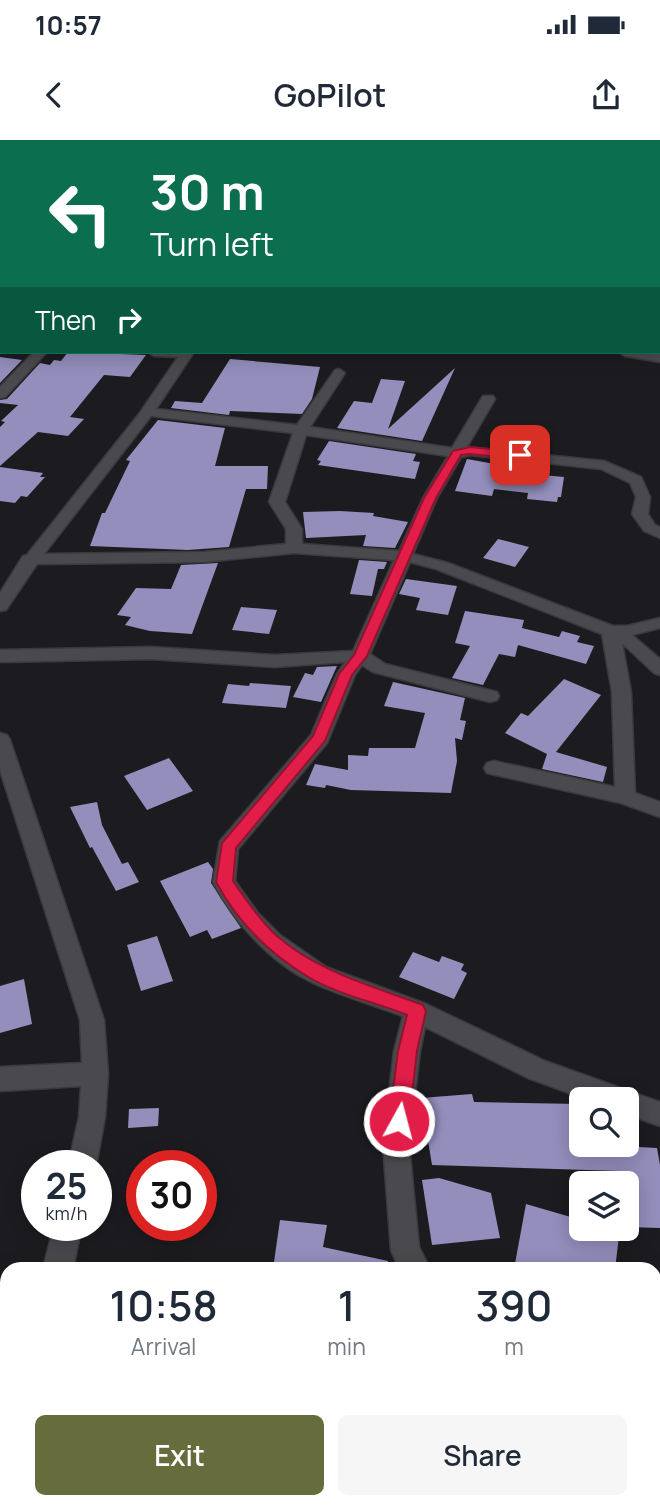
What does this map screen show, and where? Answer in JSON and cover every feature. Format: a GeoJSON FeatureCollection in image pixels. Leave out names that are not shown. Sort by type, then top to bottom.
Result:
{"type":"FeatureCollection","features":[{"type":"Feature","properties":{"kind":"street"},"geometry":{"type":"LineString","coordinates":[[0,394],[39,354]]}},
{"type":"Feature","properties":{"kind":"street"},"geometry":{"type":"LineString","coordinates":[[0,606],[29,559],[148,412],[186,354]]}},
{"type":"Feature","properties":{"kind":"street"},"geometry":{"type":"LineString","coordinates":[[637,354],[660,358]]}},
{"type":"Feature","properties":{"kind":"street"},"geometry":{"type":"LineString","coordinates":[[294,548],[294,530],[277,502],[301,430],[339,373]]}},
{"type":"Feature","properties":{"kind":"street"},"geometry":{"type":"LineString","coordinates":[[488,399],[430,498],[360,656],[346,674],[320,738],[228,847],[224,882],[250,919],[272,942],[318,974],[417,1011],[537,1070],[585,1087]]}},
{"type":"Feature","properties":{"kind":"street"},"geometry":{"type":"LineString","coordinates":[[148,412],[301,430],[457,453],[470,451],[604,465],[636,480],[643,496],[640,514],[649,528],[660,533]]}},
{"type":"Feature","properties":{"kind":"street"},"geometry":{"type":"LineString","coordinates":[[29,559],[204,556],[294,548],[404,556],[442,566],[610,631],[631,641],[660,669]]}},
{"type":"Feature","properties":{"kind":"street"},"geometry":{"type":"LineString","coordinates":[[610,631],[627,631],[660,623]]}},
{"type":"Feature","properties":{"kind":"street"},"geometry":{"type":"LineString","coordinates":[[610,631],[618,658],[624,726],[625,797]]}},
{"type":"Feature","properties":{"kind":"street"},"geometry":{"type":"LineString","coordinates":[[0,656],[150,653],[275,662],[360,656],[379,668],[490,696]]}},
{"type":"Feature","properties":{"kind":"street"},"geometry":{"type":"LineString","coordinates":[[1,744],[92,1020],[92,1116],[85,1150]]}},
{"type":"Feature","properties":{"kind":"street"},"geometry":{"type":"LineString","coordinates":[[494,768],[625,797],[660,810]]}},
{"type":"Feature","properties":{"kind":"street"},"geometry":{"type":"LineString","coordinates":[[411,1262],[405,1250],[396,1145],[407,1051],[417,1011]]}},
{"type":"Feature","properties":{"kind":"street"},"geometry":{"type":"LineString","coordinates":[[0,1079],[94,1074]]}},
{"type":"Feature","properties":{"kind":"street"},"geometry":{"type":"LineString","coordinates":[[639,1107],[660,1114]]}},
{"type":"Feature","properties":{"kind":"street"},"geometry":{"type":"LineString","coordinates":[[60,1262],[64,1241]]}},
{"type":"Feature","properties":{"kind":"building"},"geometry":{"type":"Polygon","coordinates":[[[66,354],[146,355],[130,377],[104,375],[70,417],[84,419],[68,436],[38,432],[0,466],[0,427],[5,422],[1,421],[18,405],[0,403],[0,400],[7,399],[40,363],[50,365],[54,360],[61,361],[66,354]]]}},
{"type":"Feature","properties":{"kind":"building"},"geometry":{"type":"Polygon","coordinates":[[[0,357],[22,360],[0,383],[0,357]]]}},
{"type":"Feature","properties":{"kind":"building"},"geometry":{"type":"Polygon","coordinates":[[[230,359],[320,367],[312,399],[302,414],[230,411],[229,415],[171,408],[175,401],[202,403],[230,359]]]}},
{"type":"Feature","properties":{"kind":"building"},"geometry":{"type":"Polygon","coordinates":[[[455,368],[422,441],[337,428],[354,401],[372,403],[381,379],[405,381],[388,429],[455,368]]]}},
{"type":"Feature","properties":{"kind":"building"},"geometry":{"type":"Polygon","coordinates":[[[158,420],[225,428],[215,466],[268,466],[267,489],[246,489],[229,547],[188,550],[90,546],[102,513],[105,513],[130,461],[126,460],[158,420]]]}},
{"type":"Feature","properties":{"kind":"building"},"geometry":{"type":"Polygon","coordinates":[[[329,441],[416,454],[413,461],[420,462],[415,479],[318,465],[321,461],[317,460],[329,441]]]}},
{"type":"Feature","properties":{"kind":"building"},"geometry":{"type":"Polygon","coordinates":[[[467,459],[522,469],[521,473],[564,477],[561,497],[558,497],[557,502],[527,499],[528,493],[494,489],[492,496],[455,491],[467,459]]]}},
{"type":"Feature","properties":{"kind":"building"},"geometry":{"type":"Polygon","coordinates":[[[0,467],[43,473],[40,477],[45,477],[27,497],[21,496],[15,503],[0,501],[0,467]]]}},
{"type":"Feature","properties":{"kind":"building"},"geometry":{"type":"Polygon","coordinates":[[[303,512],[374,513],[373,516],[408,522],[395,548],[363,546],[366,535],[306,538],[303,512]]]}},
{"type":"Feature","properties":{"kind":"building"},"geometry":{"type":"Polygon","coordinates":[[[498,539],[529,547],[515,567],[483,558],[498,539]]]}},
{"type":"Feature","properties":{"kind":"building"},"geometry":{"type":"Polygon","coordinates":[[[359,560],[387,562],[384,569],[378,569],[372,596],[350,594],[359,560]]]}},
{"type":"Feature","properties":{"kind":"building"},"geometry":{"type":"Polygon","coordinates":[[[218,563],[192,634],[150,631],[125,625],[131,617],[117,615],[136,588],[171,589],[181,565],[218,563]]]}},
{"type":"Feature","properties":{"kind":"building"},"geometry":{"type":"Polygon","coordinates":[[[406,579],[457,586],[448,615],[416,610],[420,598],[399,594],[406,579]]]}},
{"type":"Feature","properties":{"kind":"building"},"geometry":{"type":"Polygon","coordinates":[[[241,607],[277,610],[269,634],[232,630],[241,607]]]}},
{"type":"Feature","properties":{"kind":"building"},"geometry":{"type":"Polygon","coordinates":[[[465,611],[524,620],[522,628],[559,637],[562,631],[580,636],[577,642],[594,646],[586,664],[518,645],[515,657],[499,654],[483,685],[452,678],[470,646],[455,643],[465,611]]]}},
{"type":"Feature","properties":{"kind":"building"},"geometry":{"type":"Polygon","coordinates":[[[337,666],[321,702],[293,697],[305,673],[313,675],[317,667],[337,666]]]}},
{"type":"Feature","properties":{"kind":"building"},"geometry":{"type":"Polygon","coordinates":[[[564,679],[601,695],[556,752],[607,767],[603,782],[542,769],[547,754],[505,733],[521,713],[528,716],[564,679]]]}},
{"type":"Feature","properties":{"kind":"building"},"geometry":{"type":"Polygon","coordinates":[[[393,682],[465,698],[460,720],[466,721],[462,740],[455,738],[457,761],[451,793],[351,790],[326,785],[325,788],[306,785],[315,764],[348,770],[348,755],[368,756],[369,748],[415,748],[425,713],[384,706],[393,682]]]}},
{"type":"Feature","properties":{"kind":"building"},"geometry":{"type":"Polygon","coordinates":[[[250,683],[291,686],[286,708],[222,703],[228,684],[249,686],[250,683]]]}},
{"type":"Feature","properties":{"kind":"building"},"geometry":{"type":"Polygon","coordinates":[[[169,758],[193,791],[147,810],[124,776],[169,758]]]}},
{"type":"Feature","properties":{"kind":"building"},"geometry":{"type":"Polygon","coordinates":[[[97,802],[102,825],[122,864],[128,862],[139,882],[116,891],[92,847],[90,848],[70,807],[97,802]]]}},
{"type":"Feature","properties":{"kind":"building"},"geometry":{"type":"Polygon","coordinates":[[[208,862],[213,869],[211,883],[241,928],[212,939],[207,930],[190,937],[160,881],[208,862]]]}},
{"type":"Feature","properties":{"kind":"building"},"geometry":{"type":"Polygon","coordinates":[[[157,936],[173,981],[141,991],[127,945],[157,936]]]}},
{"type":"Feature","properties":{"kind":"building"},"geometry":{"type":"Polygon","coordinates":[[[413,952],[439,962],[442,956],[464,964],[461,970],[467,973],[454,999],[399,977],[413,952]]]}},
{"type":"Feature","properties":{"kind":"building"},"geometry":{"type":"Polygon","coordinates":[[[24,979],[32,1024],[0,1033],[0,986],[24,979]]]}},
{"type":"Feature","properties":{"kind":"building"},"geometry":{"type":"Polygon","coordinates":[[[472,1094],[474,1102],[569,1104],[569,1157],[639,1157],[639,1147],[657,1148],[660,1165],[660,1228],[639,1227],[639,1171],[432,1165],[421,1098],[472,1094]]]}},
{"type":"Feature","properties":{"kind":"building"},"geometry":{"type":"Polygon","coordinates":[[[159,1108],[158,1126],[128,1128],[129,1109],[159,1108]]]}},
{"type":"Feature","properties":{"kind":"building"},"geometry":{"type":"Polygon","coordinates":[[[439,1178],[491,1193],[500,1238],[432,1245],[422,1180],[439,1178]]]}},
{"type":"Feature","properties":{"kind":"building"},"geometry":{"type":"Polygon","coordinates":[[[526,1204],[569,1217],[569,1241],[618,1241],[616,1262],[515,1262],[526,1204]]]}},
{"type":"Feature","properties":{"kind":"building"},"geometry":{"type":"Polygon","coordinates":[[[280,1220],[327,1225],[323,1247],[388,1261],[388,1262],[274,1262],[280,1220]]]}},
{"type":"Feature","properties":{"kind":"route"},"geometry":{"type":"LineString","coordinates":[[399,1121],[407,1051],[417,1011],[318,974],[272,942],[250,919],[224,882],[228,847],[320,738],[346,674],[360,656],[430,498],[457,453],[470,451],[520,455]]}}]}
